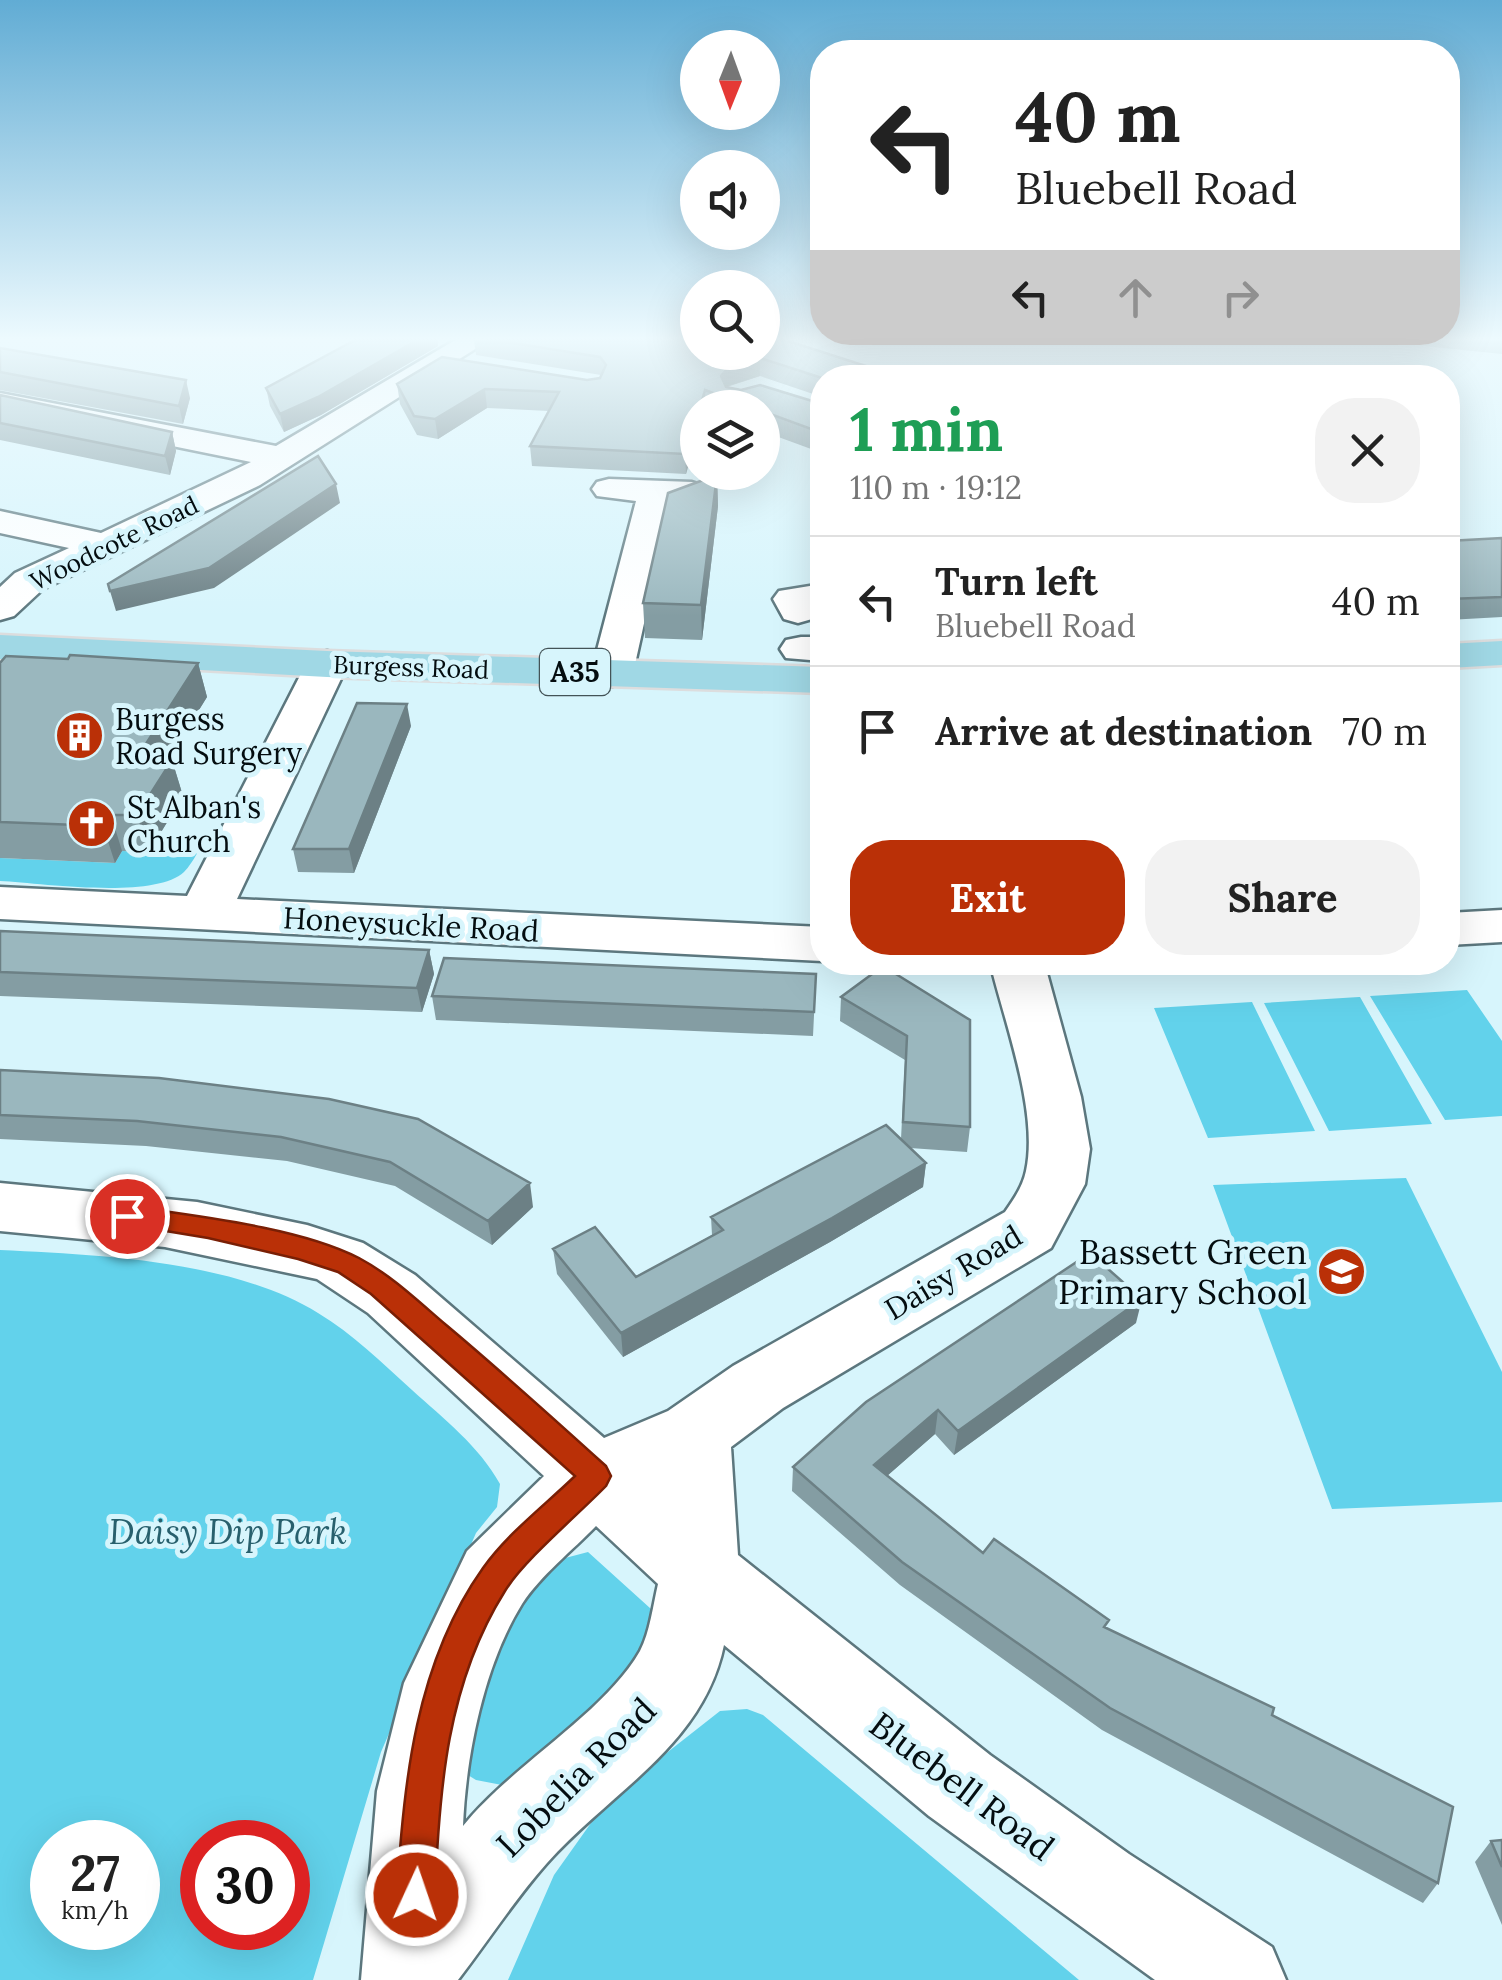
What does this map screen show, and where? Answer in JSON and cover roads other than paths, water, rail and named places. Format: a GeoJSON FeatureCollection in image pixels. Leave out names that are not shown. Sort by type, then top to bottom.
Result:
{"type":"FeatureCollection","features":[{"type":"Feature","properties":{"kind":"main road","name":"Burgess Road"},"geometry":{"type":"LineString","coordinates":[[0,647],[612,674],[810,638]]}},
{"type":"Feature","properties":{"kind":"main road"},"geometry":{"type":"LineString","coordinates":[[1460,655],[1502,653]]}},
{"type":"Feature","properties":{"kind":"street"},"geometry":{"type":"LineString","coordinates":[[149,431],[284,458]]}},
{"type":"Feature","properties":{"kind":"street","name":"Woodcote Road"},"geometry":{"type":"LineString","coordinates":[[0,608],[30,581],[284,458],[327,431]]}},
{"type":"Feature","properties":{"kind":"street"},"geometry":{"type":"LineString","coordinates":[[609,489],[700,493]]}},
{"type":"Feature","properties":{"kind":"street"},"geometry":{"type":"LineString","coordinates":[[612,674],[656,491]]}},
{"type":"Feature","properties":{"kind":"street"},"geometry":{"type":"LineString","coordinates":[[0,522],[104,544]]}},
{"type":"Feature","properties":{"kind":"street"},"geometry":{"type":"LineString","coordinates":[[204,914],[327,664]]}},
{"type":"Feature","properties":{"kind":"street","name":"Honeysuckle Road"},"geometry":{"type":"LineString","coordinates":[[0,903],[810,943]]}},
{"type":"Feature","properties":{"kind":"street"},"geometry":{"type":"LineString","coordinates":[[1460,928],[1502,926]]}},
{"type":"Feature","properties":{"kind":"street","name":"Daisy Road"},"geometry":{"type":"LineString","coordinates":[[596,1476],[694,1433],[758,1388],[1028,1230],[1048,1199],[1059,1166],[1057,1127],[1020,975]]}},
{"type":"Feature","properties":{"kind":"street"},"geometry":{"type":"LineString","coordinates":[[0,1206],[127,1216],[208,1228],[299,1248],[348,1264],[381,1286],[498,1386],[596,1476]]}},
{"type":"Feature","properties":{"kind":"street"},"geometry":{"type":"LineString","coordinates":[[694,1433],[700,1571]]}},
{"type":"Feature","properties":{"kind":"street","name":"Bluebell Road"},"geometry":{"type":"LineString","coordinates":[[596,1476],[700,1571],[916,1755],[1118,1903],[1239,1980]]}},
{"type":"Feature","properties":{"kind":"street","name":"Lobelia Road"},"geometry":{"type":"LineString","coordinates":[[410,1972],[420,1791],[445,1682],[495,1577],[596,1476]]}},
{"type":"Feature","properties":{"kind":"street","name":"Lobelia Road"},"geometry":{"type":"LineString","coordinates":[[410,1972],[516,1831],[650,1710],[679,1664],[700,1571]]}},
{"type":"Feature","properties":{"kind":"place","name":"Burgess Road Surgery"},"geometry":{"type":"Point","coordinates":[80,736]}},
{"type":"Feature","properties":{"kind":"place","name":"St Alban's Church"},"geometry":{"type":"Point","coordinates":[92,824]}},
{"type":"Feature","properties":{"kind":"place","name":"Bassett Green Primary School"},"geometry":{"type":"Point","coordinates":[1342,1271]}},
{"type":"Feature","properties":{"kind":"park label","name":"Daisy Dip Park"},"geometry":{"type":"Point","coordinates":[228,1531]}}]}
